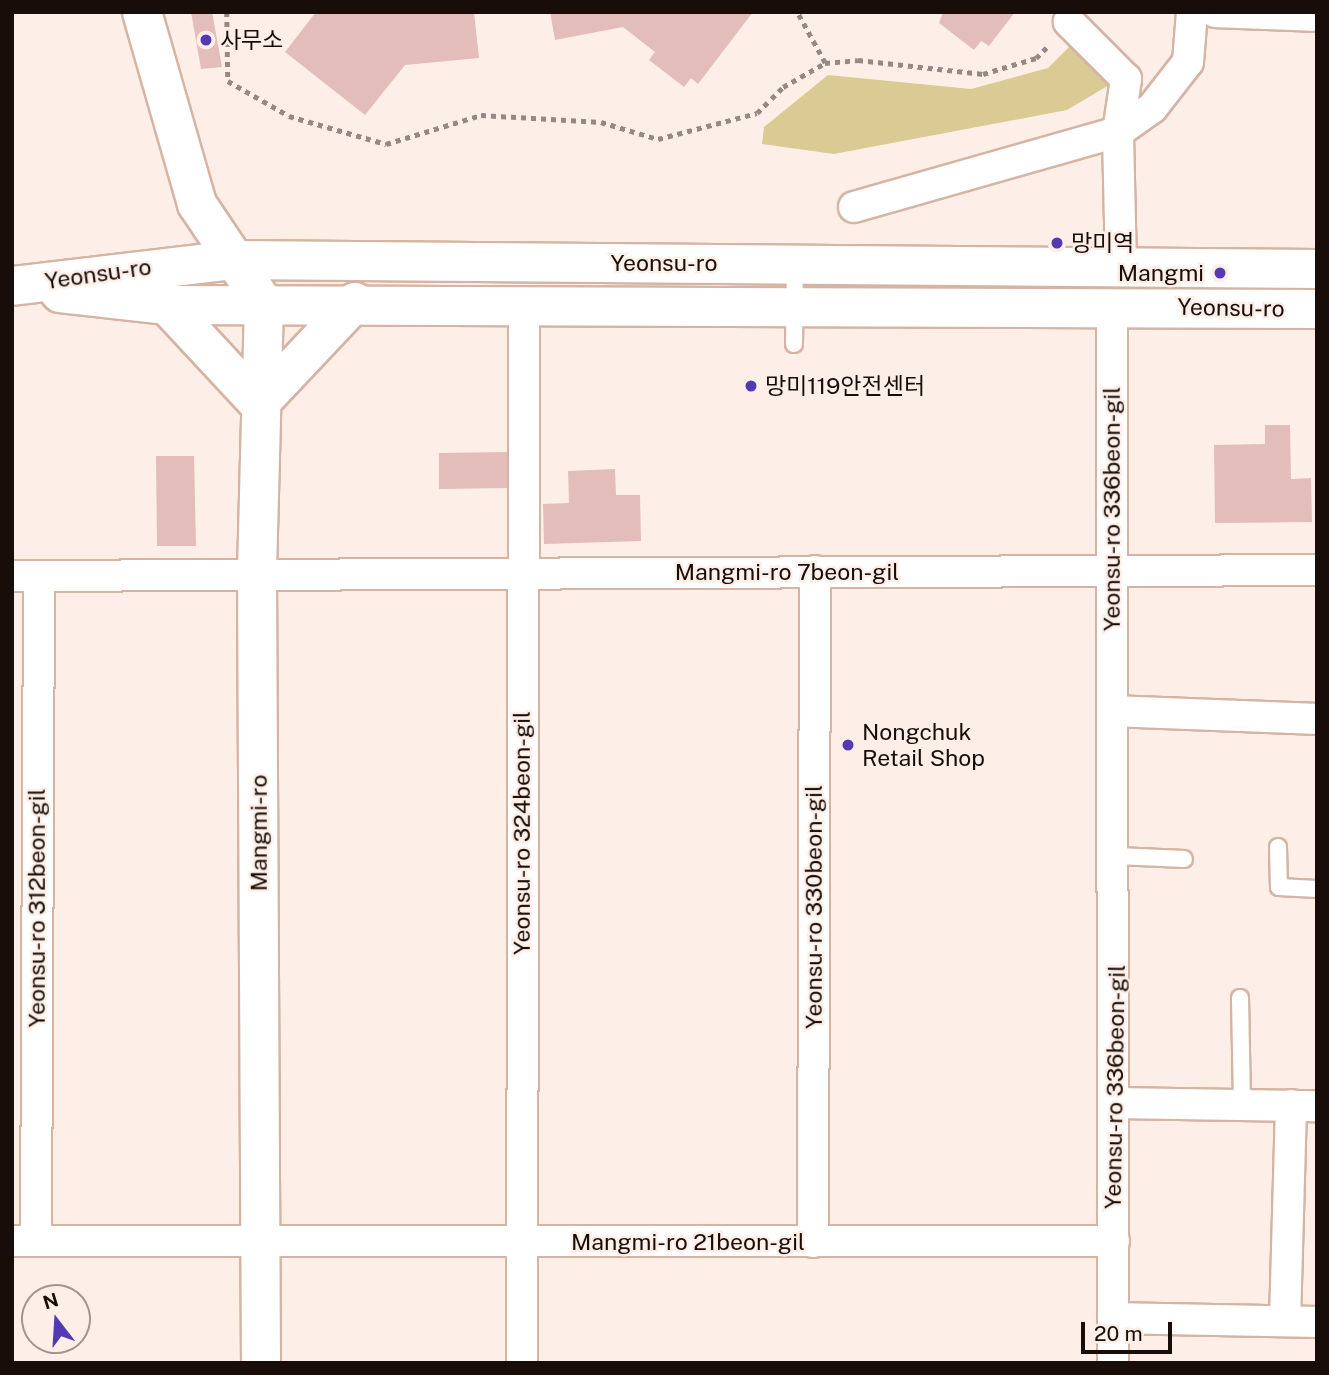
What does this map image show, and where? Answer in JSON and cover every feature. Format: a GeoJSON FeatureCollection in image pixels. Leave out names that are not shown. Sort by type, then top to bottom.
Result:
{"type":"FeatureCollection","features":[{"type":"Feature","properties":{"kind":"main road"},"geometry":{"type":"LineString","coordinates":[[142,12],[197,204],[264,304]]}},
{"type":"Feature","properties":{"kind":"main road","name":"Yeonsu-ro"},"geometry":{"type":"LineString","coordinates":[[12,287],[234,260],[1317,269]]}},
{"type":"Feature","properties":{"kind":"main road","name":"Yeonsu-ro"},"geometry":{"type":"LineString","coordinates":[[12,287],[167,305],[355,302],[1317,309]]}},
{"type":"Feature","properties":{"kind":"main road"},"geometry":{"type":"LineString","coordinates":[[167,305],[259,404],[355,302]]}},
{"type":"Feature","properties":{"kind":"main road","name":"Mangmi-ro"},"geometry":{"type":"LineString","coordinates":[[261,1363],[257,576],[259,404],[264,304]]}},
{"type":"Feature","properties":{"kind":"street"},"geometry":{"type":"LineString","coordinates":[[854,207],[1118,132],[1152,108],[1188,62],[1192,12]]}},
{"type":"Feature","properties":{"kind":"street"},"geometry":{"type":"LineString","coordinates":[[1215,12],[1317,16]]}},
{"type":"Feature","properties":{"kind":"street"},"geometry":{"type":"LineString","coordinates":[[1069,22],[1126,79],[1118,132],[1121,267]]}},
{"type":"Feature","properties":{"kind":"street","name":"Yeonsu-ro 324beon-gil"},"geometry":{"type":"LineString","coordinates":[[522,1363],[524,303]]}},
{"type":"Feature","properties":{"kind":"street","name":"Yeonsu-ro 336beon-gil"},"geometry":{"type":"LineString","coordinates":[[1112,306],[1113,711],[1117,856],[1113,1363]]}},
{"type":"Feature","properties":{"kind":"street","name":"Mangmi-ro 7beon-gil"},"geometry":{"type":"LineString","coordinates":[[25,576],[1317,570]]}},
{"type":"Feature","properties":{"kind":"street","name":"Yeonsu-ro 330beon-gil"},"geometry":{"type":"LineString","coordinates":[[813,1242],[815,572]]}},
{"type":"Feature","properties":{"kind":"street","name":"Yeonsu-ro 312beon-gil"},"geometry":{"type":"LineString","coordinates":[[24,1241],[25,576]]}},
{"type":"Feature","properties":{"kind":"street"},"geometry":{"type":"LineString","coordinates":[[1113,711],[1317,719]]}},
{"type":"Feature","properties":{"kind":"street"},"geometry":{"type":"LineString","coordinates":[[1115,1103],[1304,1105],[1285,1321]]}},
{"type":"Feature","properties":{"kind":"street","name":"Mangmi-ro 21beon-gil"},"geometry":{"type":"LineString","coordinates":[[24,1241],[1114,1241]]}},
{"type":"Feature","properties":{"kind":"street"},"geometry":{"type":"LineString","coordinates":[[1113,1318],[1317,1322]]}},
{"type":"Feature","properties":{"kind":"lane"},"geometry":{"type":"LineString","coordinates":[[793,344],[795,264]]}},
{"type":"Feature","properties":{"kind":"lane"},"geometry":{"type":"LineString","coordinates":[[1278,847],[1279,887],[1317,889]]}},
{"type":"Feature","properties":{"kind":"lane"},"geometry":{"type":"LineString","coordinates":[[1117,856],[1184,859]]}},
{"type":"Feature","properties":{"kind":"lane"},"geometry":{"type":"LineString","coordinates":[[1240,998],[1242,1104]]}},
{"type":"Feature","properties":{"kind":"path"},"geometry":{"type":"LineString","coordinates":[[226,12],[228,81],[289,116],[386,144],[481,115],[601,122],[658,139],[757,113],[783,87],[825,63],[858,60],[983,74],[1036,58],[1069,22]]}},
{"type":"Feature","properties":{"kind":"path"},"geometry":{"type":"LineString","coordinates":[[797,12],[825,63]]}},
{"type":"Feature","properties":{"kind":"shaded area"},"geometry":{"type":"Polygon","coordinates":[[[1070,46],[1111,84],[1067,110],[834,154],[762,144],[764,127],[828,75],[971,89],[1048,68],[1070,46]]]}},
{"type":"Feature","properties":{"kind":"building","name":"사무소"},"geometry":{"type":"Polygon","coordinates":[[[191,12],[212,12],[222,67],[201,69],[191,12]]]}},
{"type":"Feature","properties":{"kind":"building"},"geometry":{"type":"Polygon","coordinates":[[[316,12],[474,12],[479,58],[405,65],[365,115],[285,52],[316,12]]]}},
{"type":"Feature","properties":{"kind":"building"},"geometry":{"type":"Polygon","coordinates":[[[550,12],[753,12],[698,84],[691,78],[684,87],[649,60],[655,52],[623,27],[555,40],[550,12]]]}},
{"type":"Feature","properties":{"kind":"building"},"geometry":{"type":"Polygon","coordinates":[[[943,12],[1015,12],[989,46],[981,41],[974,50],[939,23],[943,12]]]}},
{"type":"Feature","properties":{"kind":"building"},"geometry":{"type":"Polygon","coordinates":[[[1265,425],[1290,425],[1291,479],[1311,478],[1312,522],[1215,523],[1214,445],[1265,444],[1265,425]]]}},
{"type":"Feature","properties":{"kind":"building"},"geometry":{"type":"Polygon","coordinates":[[[509,452],[509,488],[439,489],[439,453],[509,452]]]}},
{"type":"Feature","properties":{"kind":"building"},"geometry":{"type":"Polygon","coordinates":[[[156,456],[194,456],[196,546],[157,546],[156,456]]]}},
{"type":"Feature","properties":{"kind":"building"},"geometry":{"type":"Polygon","coordinates":[[[615,469],[616,495],[640,495],[641,541],[544,544],[543,504],[569,503],[568,471],[615,469]]]}},
{"type":"Feature","properties":{"kind":"place","name":"사무소"},"geometry":{"type":"Point","coordinates":[206,40]}},
{"type":"Feature","properties":{"kind":"place","name":"망미역"},"geometry":{"type":"Point","coordinates":[1057,243]}},
{"type":"Feature","properties":{"kind":"place","name":"Mangmi"},"geometry":{"type":"Point","coordinates":[1220,273]}},
{"type":"Feature","properties":{"kind":"place","name":"망미119안전센터"},"geometry":{"type":"Point","coordinates":[751,386]}},
{"type":"Feature","properties":{"kind":"place","name":"Nongchuk Retail Shop"},"geometry":{"type":"Point","coordinates":[848,745]}}]}
